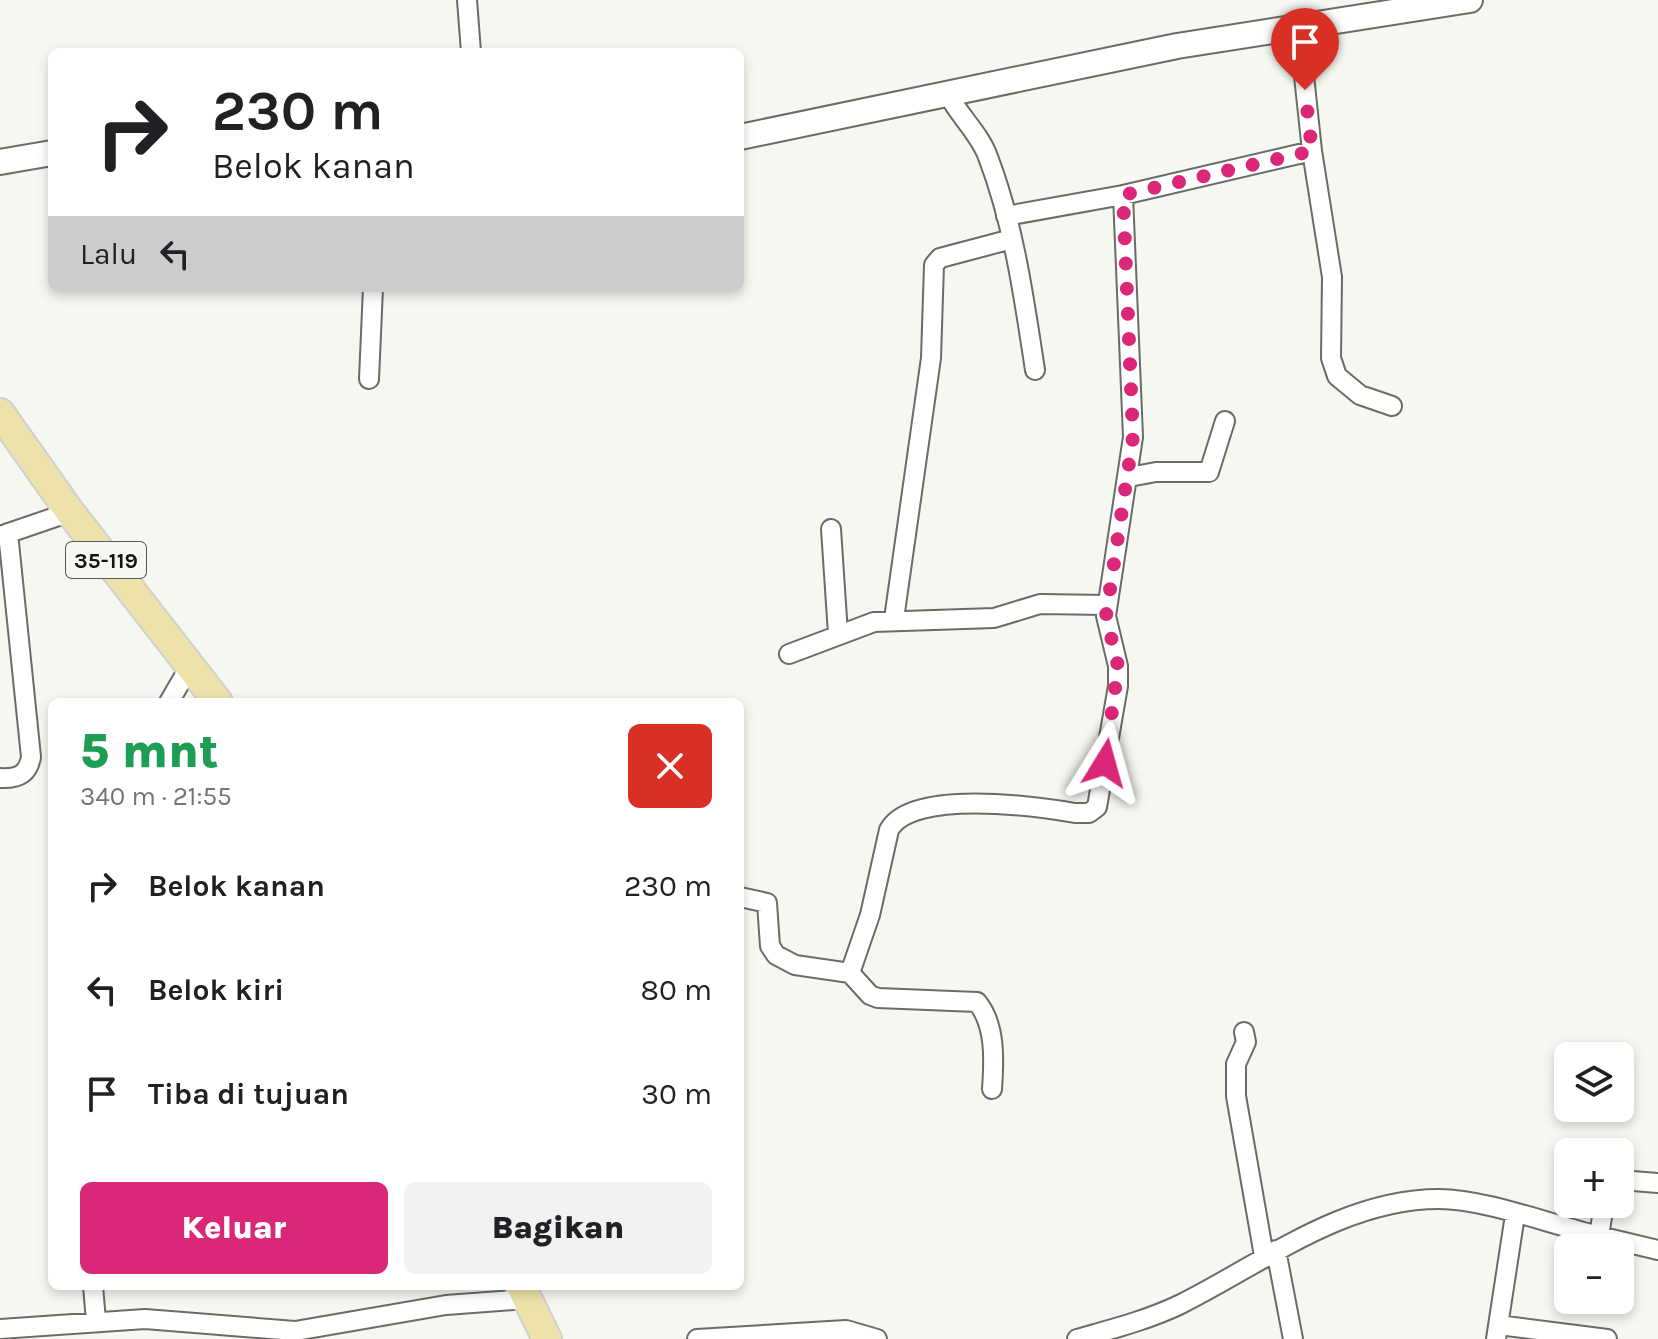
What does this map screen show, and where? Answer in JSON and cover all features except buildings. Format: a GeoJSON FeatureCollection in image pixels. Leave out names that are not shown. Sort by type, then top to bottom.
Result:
{"type":"FeatureCollection","features":[{"type":"Feature","properties":{"kind":"main road"},"geometry":{"type":"LineString","coordinates":[[744,136],[1177,46],[1470,0]]}},
{"type":"Feature","properties":{"kind":"main road"},"geometry":{"type":"LineString","coordinates":[[0,162],[48,154]]}},
{"type":"Feature","properties":{"kind":"main road","name":"35-119"},"geometry":{"type":"LineString","coordinates":[[0,413],[70,512],[215,698]]}},
{"type":"Feature","properties":{"kind":"main road"},"geometry":{"type":"LineString","coordinates":[[524,1292],[547,1339]]}},
{"type":"Feature","properties":{"kind":"street"},"geometry":{"type":"LineString","coordinates":[[467,0],[471,48]]}},
{"type":"Feature","properties":{"kind":"street"},"geometry":{"type":"LineString","coordinates":[[1299,29],[1312,151],[1332,277],[1334,367],[1337,376],[1360,395],[1392,406]]}},
{"type":"Feature","properties":{"kind":"street"},"geometry":{"type":"LineString","coordinates":[[948,94],[958,115],[987,154],[1012,239],[1035,370]]}},
{"type":"Feature","properties":{"kind":"street"},"geometry":{"type":"LineString","coordinates":[[1006,216],[1123,195],[1312,151]]}},
{"type":"Feature","properties":{"kind":"street"},"geometry":{"type":"LineString","coordinates":[[850,973],[870,915],[889,830],[894,820],[907,811],[960,804],[1075,813],[1089,813],[1097,807],[1118,686],[1118,666],[1109,636],[1107,605],[1133,437],[1123,195]]}},
{"type":"Feature","properties":{"kind":"street"},"geometry":{"type":"LineString","coordinates":[[894,619],[931,358],[934,265],[940,258],[1012,239]]}},
{"type":"Feature","properties":{"kind":"street"},"geometry":{"type":"LineString","coordinates":[[369,379],[373,292]]}},
{"type":"Feature","properties":{"kind":"street"},"geometry":{"type":"LineString","coordinates":[[1129,477],[1156,472],[1209,472],[1225,421]]}},
{"type":"Feature","properties":{"kind":"street"},"geometry":{"type":"LineString","coordinates":[[0,778],[22,775],[29,768],[31,757],[4,534],[70,512]]}},
{"type":"Feature","properties":{"kind":"street"},"geometry":{"type":"LineString","coordinates":[[831,529],[838,634]]}},
{"type":"Feature","properties":{"kind":"street"},"geometry":{"type":"LineString","coordinates":[[789,654],[838,634],[894,619],[994,618],[1040,604],[1107,605]]}},
{"type":"Feature","properties":{"kind":"street"},"geometry":{"type":"LineString","coordinates":[[171,698],[190,666]]}},
{"type":"Feature","properties":{"kind":"street"},"geometry":{"type":"LineString","coordinates":[[744,898],[767,903],[770,946],[784,962],[850,973],[870,995],[878,998],[977,1002],[984,1011],[994,1058],[992,1089]]}},
{"type":"Feature","properties":{"kind":"street"},"geometry":{"type":"LineString","coordinates":[[1244,1032],[1246,1042],[1236,1064],[1236,1096],[1270,1253],[1293,1339]]}},
{"type":"Feature","properties":{"kind":"street"},"geometry":{"type":"LineString","coordinates":[[1634,1181],[1658,1183]]}},
{"type":"Feature","properties":{"kind":"street"},"geometry":{"type":"LineString","coordinates":[[1077,1339],[1166,1311],[1270,1253],[1348,1219],[1405,1202],[1457,1201],[1591,1234]]}},
{"type":"Feature","properties":{"kind":"street"},"geometry":{"type":"LineString","coordinates":[[1515,1215],[1497,1332],[1607,1339]]}},
{"type":"Feature","properties":{"kind":"street"},"geometry":{"type":"LineString","coordinates":[[1634,1244],[1658,1250]]}},
{"type":"Feature","properties":{"kind":"street"},"geometry":{"type":"LineString","coordinates":[[93,1290],[96,1321]]}},
{"type":"Feature","properties":{"kind":"street"},"geometry":{"type":"LineString","coordinates":[[0,1329],[159,1319],[248,1330],[295,1331],[524,1292]]}},
{"type":"Feature","properties":{"kind":"street"},"geometry":{"type":"LineString","coordinates":[[159,1319],[160,1339]]}},
{"type":"Feature","properties":{"kind":"street"},"geometry":{"type":"LineString","coordinates":[[697,1339],[846,1330],[877,1339]]}},
{"type":"Feature","properties":{"kind":"route"},"geometry":{"type":"LineString","coordinates":[[1105,763],[1118,686],[1118,666],[1106,616],[1133,437],[1123,195],[1312,151],[1305,90]]}}]}
